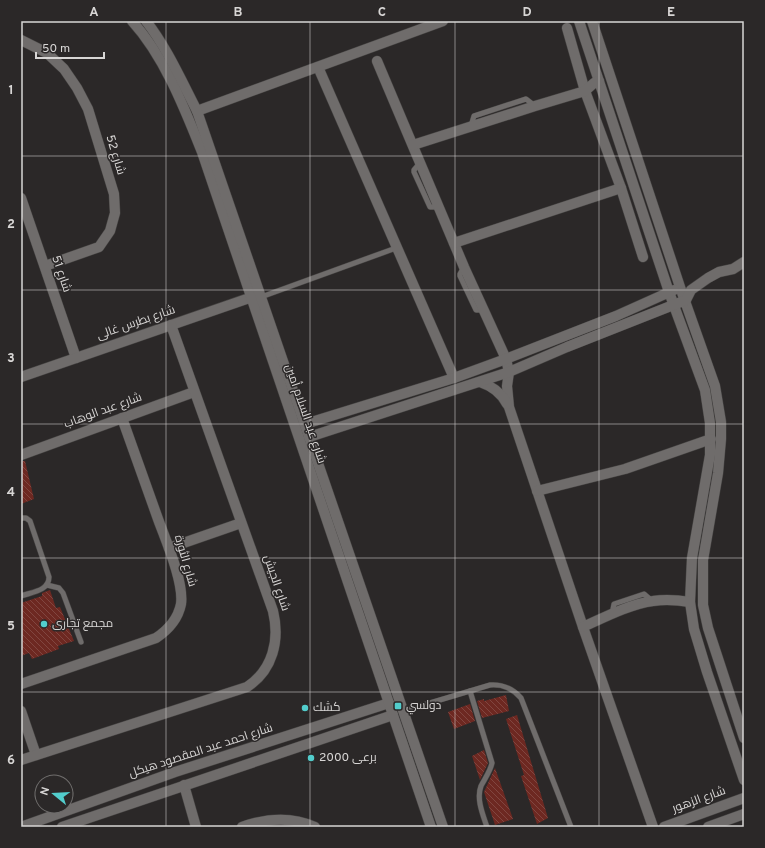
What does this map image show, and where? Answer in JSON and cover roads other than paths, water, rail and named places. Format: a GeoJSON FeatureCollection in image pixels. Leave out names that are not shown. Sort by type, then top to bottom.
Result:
{"type":"FeatureCollection","features":[{"type":"Feature","properties":{"kind":"street","name":"شارع عبد السلام أمين"},"geometry":{"type":"LineString","coordinates":[[132,21],[153,48],[187,115],[202,152],[305,424],[443,827]]}},
{"type":"Feature","properties":{"kind":"street","name":"شارع عبد السلام أمين"},"geometry":{"type":"LineString","coordinates":[[146,21],[157,35],[175,67],[196,111],[389,703],[431,827]]}},
{"type":"Feature","properties":{"kind":"street"},"geometry":{"type":"LineString","coordinates":[[196,111],[444,21]]}},
{"type":"Feature","properties":{"kind":"street"},"geometry":{"type":"LineString","coordinates":[[579,21],[669,292],[705,390],[710,423],[710,455],[692,558],[690,602],[694,629],[707,672],[744,780]]}},
{"type":"Feature","properties":{"kind":"street"},"geometry":{"type":"LineString","coordinates":[[592,21],[680,287],[686,300],[715,386],[721,422],[720,456],[703,560],[703,605],[708,628],[744,738]]}},
{"type":"Feature","properties":{"kind":"street"},"geometry":{"type":"LineString","coordinates":[[567,28],[585,91],[621,188],[643,256]]}},
{"type":"Feature","properties":{"kind":"street","name":"شارع 52"},"geometry":{"type":"LineString","coordinates":[[21,40],[47,53],[64,69],[77,88],[88,109],[114,194],[115,213],[112,225],[110,231],[99,247],[45,266]]}},
{"type":"Feature","properties":{"kind":"street"},"geometry":{"type":"LineString","coordinates":[[377,61],[464,267],[485,310],[506,359],[510,372],[507,386],[509,407]]}},
{"type":"Feature","properties":{"kind":"street"},"geometry":{"type":"LineString","coordinates":[[318,67],[454,378]]}},
{"type":"Feature","properties":{"kind":"street"},"geometry":{"type":"LineString","coordinates":[[413,145],[585,91],[594,83],[599,81]]}},
{"type":"Feature","properties":{"kind":"street"},"geometry":{"type":"LineString","coordinates":[[585,91],[598,94],[603,92]]}},
{"type":"Feature","properties":{"kind":"street"},"geometry":{"type":"LineString","coordinates":[[454,243],[621,188]]}},
{"type":"Feature","properties":{"kind":"street","name":"شارع 51"},"geometry":{"type":"LineString","coordinates":[[21,198],[76,358]]}},
{"type":"Feature","properties":{"kind":"street"},"geometry":{"type":"LineString","coordinates":[[309,437],[510,372],[567,347],[686,300],[691,290],[708,278],[719,272],[733,269],[744,262]]}},
{"type":"Feature","properties":{"kind":"street"},"geometry":{"type":"LineString","coordinates":[[305,424],[454,378],[616,316],[680,287],[691,290]]}},
{"type":"Feature","properties":{"kind":"street","name":"شارع بطرس غالى"},"geometry":{"type":"LineString","coordinates":[[21,377],[257,296]]}},
{"type":"Feature","properties":{"kind":"street","name":"شارع الجيش"},"geometry":{"type":"LineString","coordinates":[[21,760],[247,687],[257,681],[269,663],[273,653],[276,623],[271,604],[171,325]]}},
{"type":"Feature","properties":{"kind":"street"},"geometry":{"type":"LineString","coordinates":[[480,382],[490,385],[498,391],[509,407],[583,628],[653,827]]}},
{"type":"Feature","properties":{"kind":"street","name":"شارع عبد الوهاب"},"geometry":{"type":"LineString","coordinates":[[21,456],[194,392]]}},
{"type":"Feature","properties":{"kind":"street","name":"شارع الثورة"},"geometry":{"type":"LineString","coordinates":[[21,684],[156,638],[164,633],[178,614],[181,604],[179,582],[122,418]]}},
{"type":"Feature","properties":{"kind":"street"},"geometry":{"type":"LineString","coordinates":[[537,491],[625,469],[711,439]]}},
{"type":"Feature","properties":{"kind":"street"},"geometry":{"type":"LineString","coordinates":[[168,548],[241,523]]}},
{"type":"Feature","properties":{"kind":"street"},"geometry":{"type":"LineString","coordinates":[[583,628],[612,614],[652,601],[671,600],[690,602]]}},
{"type":"Feature","properties":{"kind":"street","name":"شارع احمد عبد المقصود هيكل"},"geometry":{"type":"LineString","coordinates":[[21,827],[175,772],[399,699]]}},
{"type":"Feature","properties":{"kind":"street"},"geometry":{"type":"LineString","coordinates":[[21,711],[36,755]]}},
{"type":"Feature","properties":{"kind":"street"},"geometry":{"type":"LineString","coordinates":[[62,827],[403,711]]}},
{"type":"Feature","properties":{"kind":"street"},"geometry":{"type":"LineString","coordinates":[[184,786],[196,827]]}},
{"type":"Feature","properties":{"kind":"street","name":"شارع الزهور"},"geometry":{"type":"LineString","coordinates":[[664,827],[744,798]]}},
{"type":"Feature","properties":{"kind":"street"},"geometry":{"type":"LineString","coordinates":[[708,827],[744,814]]}},
{"type":"Feature","properties":{"kind":"street"},"geometry":{"type":"LineString","coordinates":[[242,827],[255,822],[281,819],[295,820],[315,827]]}},
{"type":"Feature","properties":{"kind":"lane"},"geometry":{"type":"LineString","coordinates":[[257,296],[396,248]]}},
{"type":"Feature","properties":{"kind":"lane"},"geometry":{"type":"LineString","coordinates":[[21,518],[26,518],[32,525],[49,577],[48,585],[44,588],[21,596]]}},
{"type":"Feature","properties":{"kind":"lane"},"geometry":{"type":"LineString","coordinates":[[48,585],[59,588],[64,593],[81,642]]}},
{"type":"Feature","properties":{"kind":"lane"},"geometry":{"type":"LineString","coordinates":[[403,711],[490,685],[497,685],[511,689],[521,698],[571,827]]}},
{"type":"Feature","properties":{"kind":"lane"},"geometry":{"type":"LineString","coordinates":[[470,691],[492,763],[490,771],[481,787],[479,797],[487,827]]}},
{"type":"Feature","properties":{"kind":"place","name":"مجمع تجارى"},"geometry":{"type":"Point","coordinates":[44,624]}},
{"type":"Feature","properties":{"kind":"place","name":"دولسي"},"geometry":{"type":"Point","coordinates":[398,706]}},
{"type":"Feature","properties":{"kind":"place","name":"كشك"},"geometry":{"type":"Point","coordinates":[305,708]}},
{"type":"Feature","properties":{"kind":"place","name":"برعى 2000"},"geometry":{"type":"Point","coordinates":[311,758]}}]}
